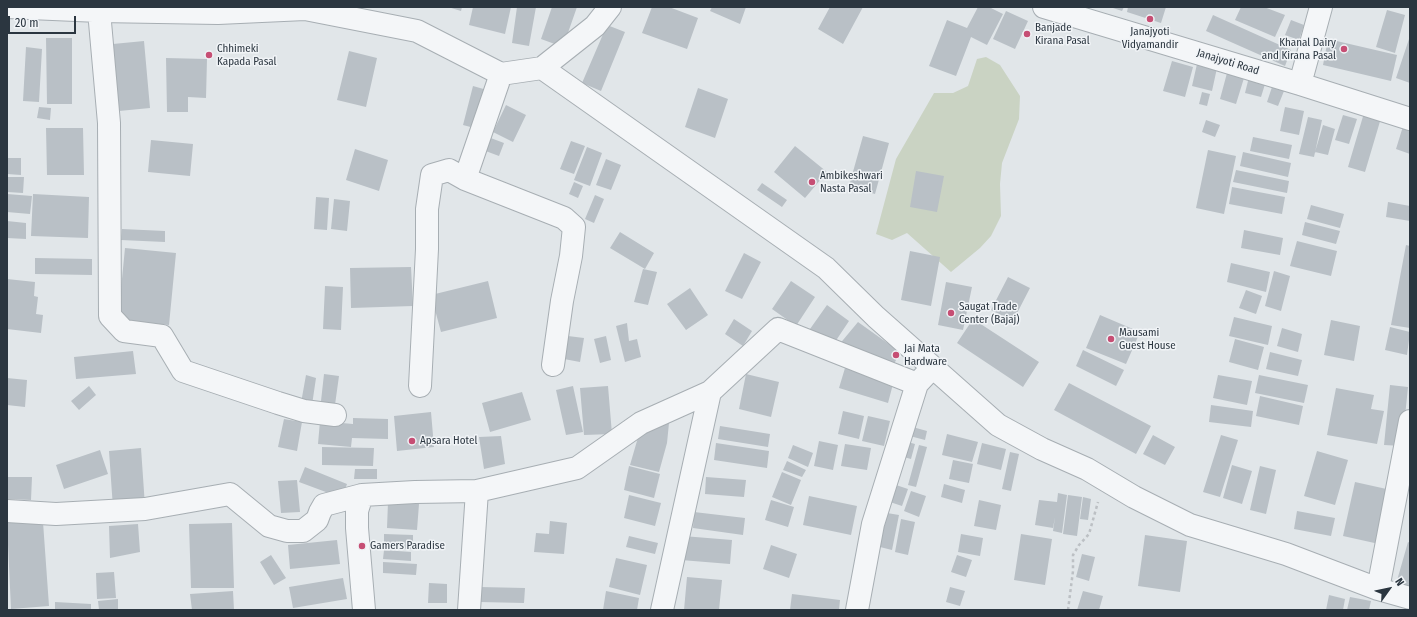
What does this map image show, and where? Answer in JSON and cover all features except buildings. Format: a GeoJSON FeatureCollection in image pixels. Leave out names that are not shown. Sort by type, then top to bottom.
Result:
{"type":"FeatureCollection","features":[{"type":"Feature","properties":{"kind":"street"},"geometry":{"type":"LineString","coordinates":[[7,7],[99,11],[218,13],[305,9],[417,31],[500,74],[542,68],[595,26],[610,7]]}},
{"type":"Feature","properties":{"kind":"street","name":"Janajyoti Road"},"geometry":{"type":"LineString","coordinates":[[1044,7],[1300,84],[1410,120]]}},
{"type":"Feature","properties":{"kind":"street"},"geometry":{"type":"LineString","coordinates":[[1300,84],[1321,7]]}},
{"type":"Feature","properties":{"kind":"street"},"geometry":{"type":"LineString","coordinates":[[99,11],[108,123],[110,316],[124,331],[162,336],[183,371],[304,411],[335,415]]}},
{"type":"Feature","properties":{"kind":"street"},"geometry":{"type":"LineString","coordinates":[[542,68],[826,268],[876,317],[998,425],[1190,525],[1286,554],[1378,589],[1410,598]]}},
{"type":"Feature","properties":{"kind":"street"},"geometry":{"type":"LineString","coordinates":[[465,179],[500,74]]}},
{"type":"Feature","properties":{"kind":"street"},"geometry":{"type":"LineString","coordinates":[[420,386],[427,249],[427,209],[432,175],[449,170],[465,179],[564,218],[574,227],[571,256],[562,301],[553,365]]}},
{"type":"Feature","properties":{"kind":"street"},"geometry":{"type":"LineString","coordinates":[[7,511],[56,514],[145,509],[230,494],[269,526],[287,531],[303,531],[317,520],[324,505],[362,495],[415,492],[477,492],[577,468],[641,422],[710,392],[778,329],[917,384]]}},
{"type":"Feature","properties":{"kind":"street"},"geometry":{"type":"LineString","coordinates":[[857,610],[873,524],[917,384],[932,368]]}},
{"type":"Feature","properties":{"kind":"street"},"geometry":{"type":"LineString","coordinates":[[662,610],[710,392]]}},
{"type":"Feature","properties":{"kind":"street"},"geometry":{"type":"LineString","coordinates":[[1378,589],[1410,421]]}},
{"type":"Feature","properties":{"kind":"street"},"geometry":{"type":"LineString","coordinates":[[469,610],[477,492]]}},
{"type":"Feature","properties":{"kind":"street"},"geometry":{"type":"LineString","coordinates":[[362,495],[357,511],[357,528],[364,610]]}},
{"type":"Feature","properties":{"kind":"path"},"geometry":{"type":"LineString","coordinates":[[1068,610],[1073,570],[1072,555],[1089,534],[1104,480]]}},
{"type":"Feature","properties":{"kind":"green space"},"geometry":{"type":"Polygon","coordinates":[[[986,57],[1000,65],[1020,96],[1019,119],[1002,163],[1000,184],[1001,216],[991,236],[980,248],[951,272],[907,233],[892,240],[876,234],[896,159],[934,93],[953,93],[968,86],[977,59],[986,57]]]}},
{"type":"Feature","properties":{"kind":"place","name":"Janajyoti Vidyamandir"},"geometry":{"type":"Point","coordinates":[1150,19]}},
{"type":"Feature","properties":{"kind":"place","name":"Banjade Kirana Pasal"},"geometry":{"type":"Point","coordinates":[1027,34]}},
{"type":"Feature","properties":{"kind":"place","name":"Khanal Dairy and Kirana Pasal"},"geometry":{"type":"Point","coordinates":[1344,49]}},
{"type":"Feature","properties":{"kind":"place","name":"Chhimeki Kapada Pasal"},"geometry":{"type":"Point","coordinates":[209,55]}},
{"type":"Feature","properties":{"kind":"place","name":"Ambikeshwari Nasta Pasal"},"geometry":{"type":"Point","coordinates":[812,182]}},
{"type":"Feature","properties":{"kind":"place","name":"Saugat Trade Center (Bajaj)"},"geometry":{"type":"Point","coordinates":[951,313]}},
{"type":"Feature","properties":{"kind":"place","name":"Mausami Guest House"},"geometry":{"type":"Point","coordinates":[1111,339]}},
{"type":"Feature","properties":{"kind":"place","name":"Jai Mata Hardware"},"geometry":{"type":"Point","coordinates":[896,355]}},
{"type":"Feature","properties":{"kind":"place","name":"Apsara Hotel"},"geometry":{"type":"Point","coordinates":[412,441]}},
{"type":"Feature","properties":{"kind":"place","name":"Gamers Paradise"},"geometry":{"type":"Point","coordinates":[362,546]}}]}
